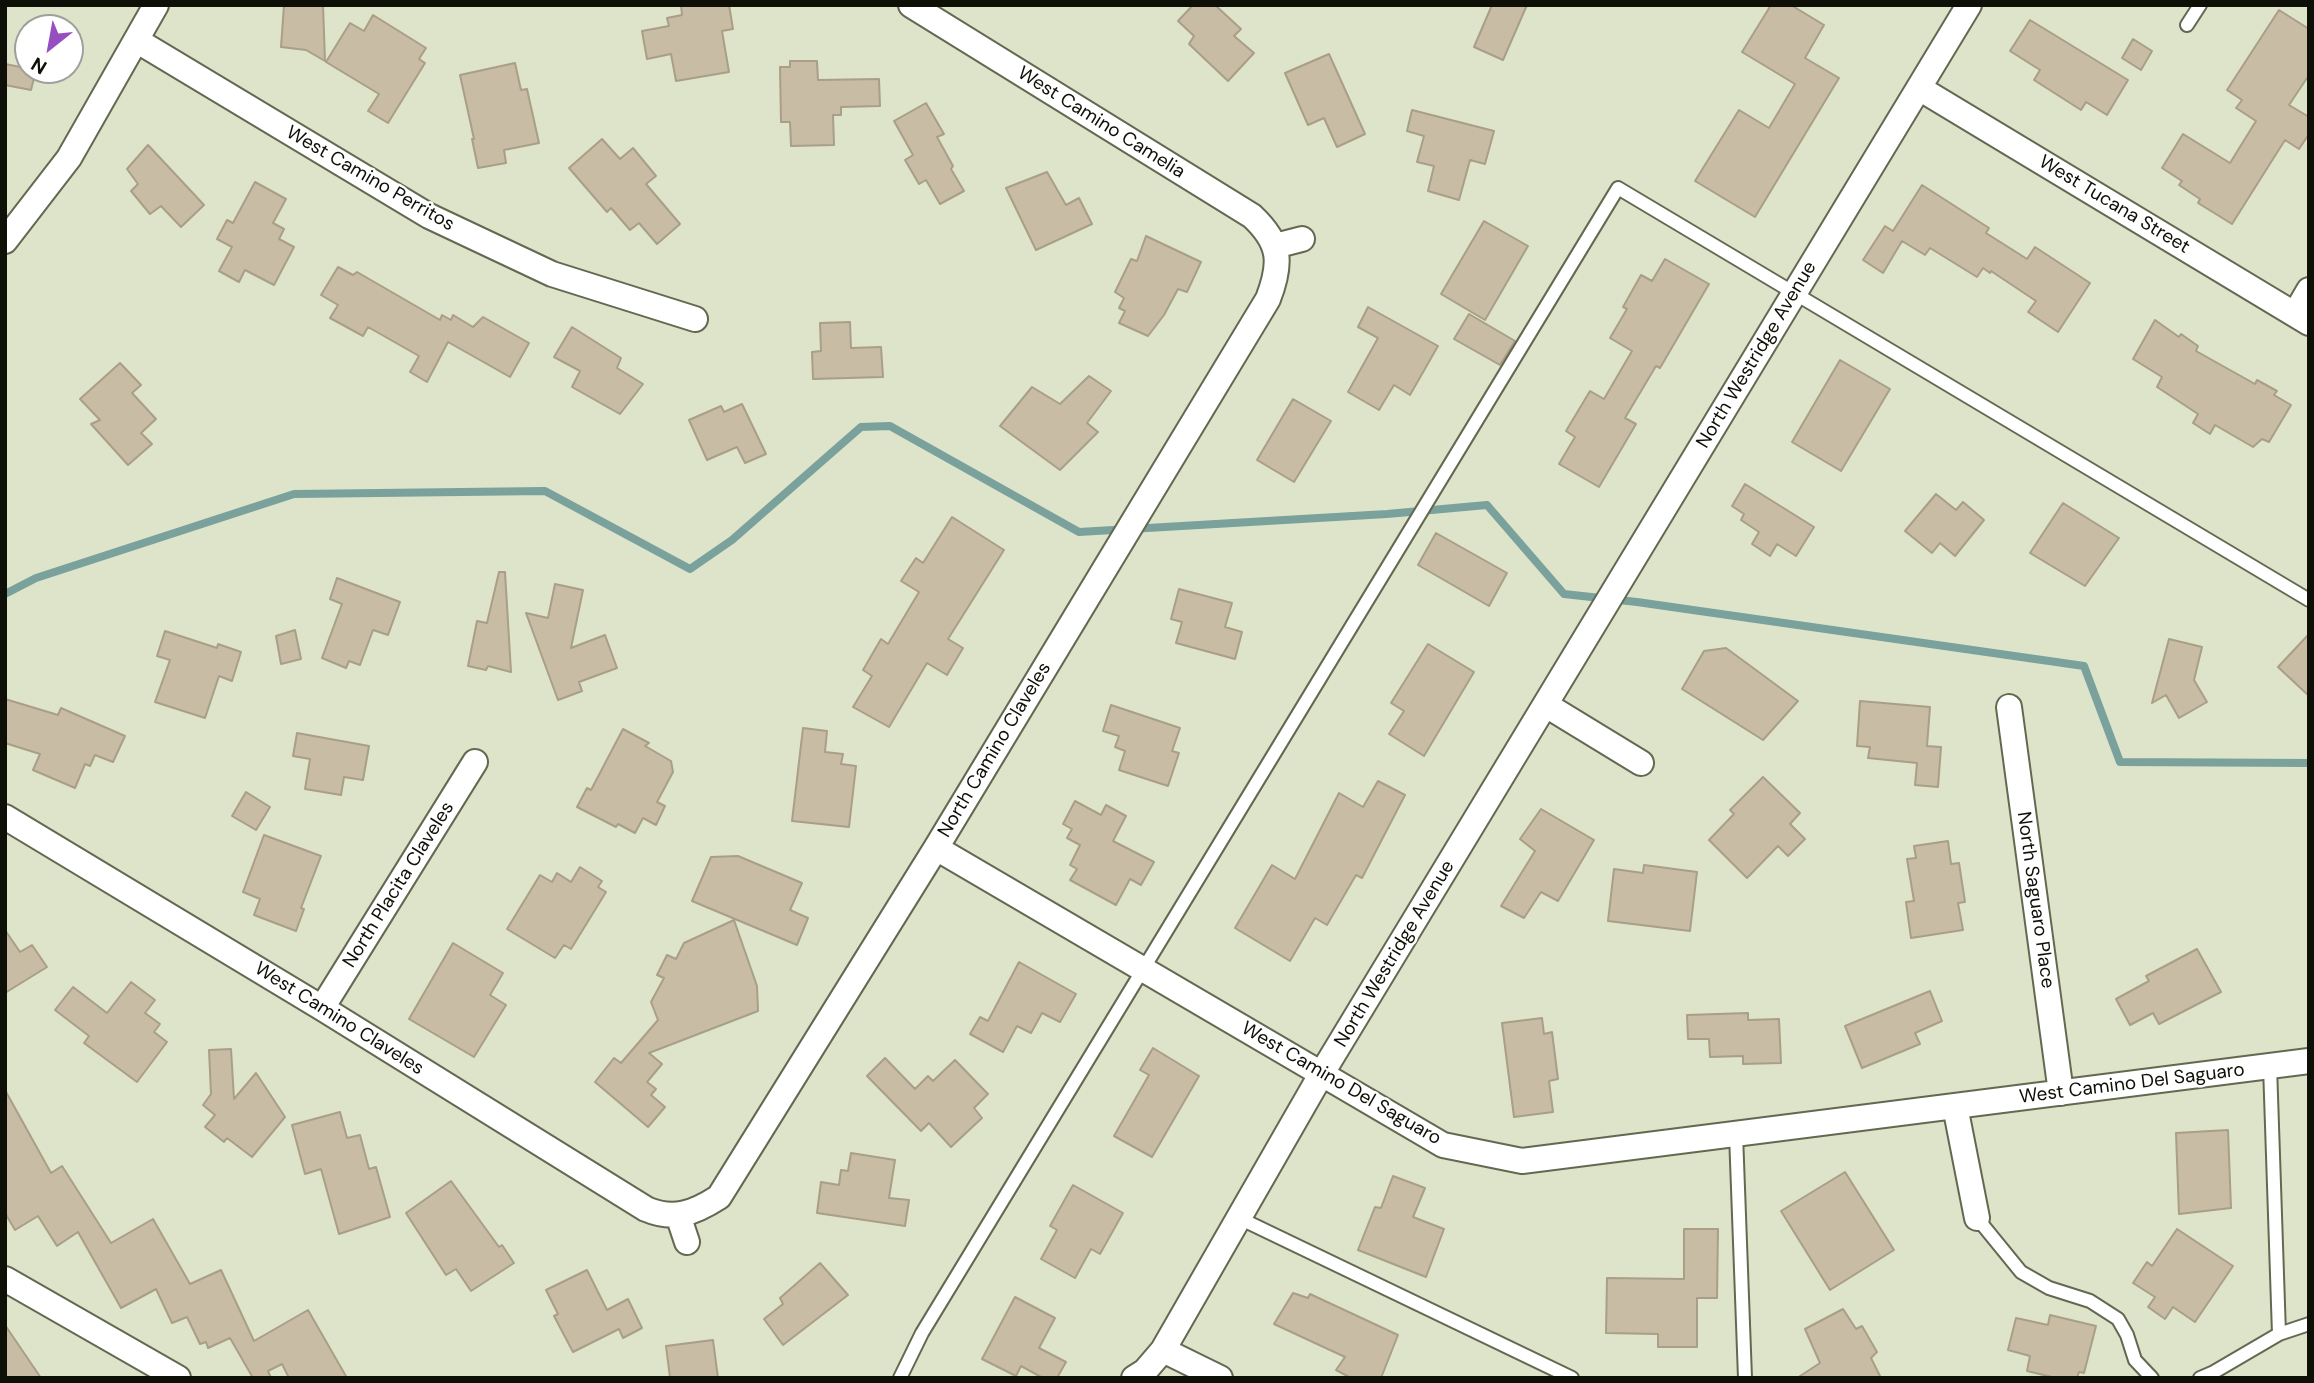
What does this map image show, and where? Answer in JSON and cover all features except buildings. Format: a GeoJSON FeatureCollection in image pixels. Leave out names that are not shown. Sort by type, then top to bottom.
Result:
{"type":"FeatureCollection","features":[{"type":"Feature","properties":{"kind":"street"},"geometry":{"type":"LineString","coordinates":[[5,241],[69,158],[156,5]]}},
{"type":"Feature","properties":{"kind":"street","name":"West Camino Camelia"},"geometry":{"type":"LineString","coordinates":[[911,5],[1252,216],[1265,228],[1276,250]]}},
{"type":"Feature","properties":{"kind":"street","name":"North Westridge Avenue"},"geometry":{"type":"LineString","coordinates":[[1134,1378],[1145,1371],[1163,1350],[1322,1073],[1969,5]]}},
{"type":"Feature","properties":{"kind":"street","name":"West Camino Perritos"},"geometry":{"type":"LineString","coordinates":[[136,40],[429,216],[552,274],[695,319]]}},
{"type":"Feature","properties":{"kind":"street","name":"West Tucana Street"},"geometry":{"type":"LineString","coordinates":[[1919,88],[2302,318]]}},
{"type":"Feature","properties":{"kind":"street"},"geometry":{"type":"LineString","coordinates":[[1276,250],[1302,239]]}},
{"type":"Feature","properties":{"kind":"street","name":"North Camino Claveles"},"geometry":{"type":"LineString","coordinates":[[677,1215],[703,1207],[719,1197],[727,1186],[936,848],[1268,299],[1278,266],[1276,250]]}},
{"type":"Feature","properties":{"kind":"street"},"geometry":{"type":"LineString","coordinates":[[2302,318],[2309,290]]}},
{"type":"Feature","properties":{"kind":"street"},"geometry":{"type":"LineString","coordinates":[[1546,705],[1641,763]]}},
{"type":"Feature","properties":{"kind":"street","name":"North Saguaro Place"},"geometry":{"type":"LineString","coordinates":[[2008,706],[2061,1093]]}},
{"type":"Feature","properties":{"kind":"street","name":"North Placita Claveles"},"geometry":{"type":"LineString","coordinates":[[323,1008],[475,762]]}},
{"type":"Feature","properties":{"kind":"street","name":"West Camino Claveles"},"geometry":{"type":"LineString","coordinates":[[5,817],[323,1008],[646,1209],[662,1215],[677,1215]]}},
{"type":"Feature","properties":{"kind":"street","name":"West Camino Del Saguaro"},"geometry":{"type":"LineString","coordinates":[[936,848],[1443,1145],[1522,1161],[2309,1061]]}},
{"type":"Feature","properties":{"kind":"street"},"geometry":{"type":"LineString","coordinates":[[1955,1106],[1977,1218]]}},
{"type":"Feature","properties":{"kind":"street"},"geometry":{"type":"LineString","coordinates":[[677,1215],[687,1242]]}},
{"type":"Feature","properties":{"kind":"street"},"geometry":{"type":"LineString","coordinates":[[5,1279],[178,1378]]}},
{"type":"Feature","properties":{"kind":"street"},"geometry":{"type":"LineString","coordinates":[[1163,1350],[1220,1378]]}},
{"type":"Feature","properties":{"kind":"lane"},"geometry":{"type":"LineString","coordinates":[[2187,26],[2200,5]]}},
{"type":"Feature","properties":{"kind":"lane"},"geometry":{"type":"LineString","coordinates":[[900,1378],[922,1333],[1618,188],[2309,600]]}},
{"type":"Feature","properties":{"kind":"lane"},"geometry":{"type":"LineString","coordinates":[[2270,1066],[2278,1334]]}},
{"type":"Feature","properties":{"kind":"lane"},"geometry":{"type":"LineString","coordinates":[[1736,1134],[1745,1378]]}},
{"type":"Feature","properties":{"kind":"lane"},"geometry":{"type":"LineString","coordinates":[[1239,1218],[1572,1378]]}},
{"type":"Feature","properties":{"kind":"lane"},"geometry":{"type":"LineString","coordinates":[[1977,1218],[2021,1272],[2049,1287],[2090,1301],[2118,1319],[2127,1335],[2135,1360],[2152,1378]]}},
{"type":"Feature","properties":{"kind":"lane"},"geometry":{"type":"LineString","coordinates":[[2200,1378],[2225,1367],[2278,1334],[2309,1324]]}},
{"type":"Feature","properties":{"kind":"waterway"},"geometry":{"type":"LineString","coordinates":[[5,594],[36,578],[294,494],[545,491],[690,569],[732,540],[861,427],[890,426],[1079,532],[1387,514],[1487,505],[1564,594],[2084,666],[2120,762],[2309,763]]}}]}
